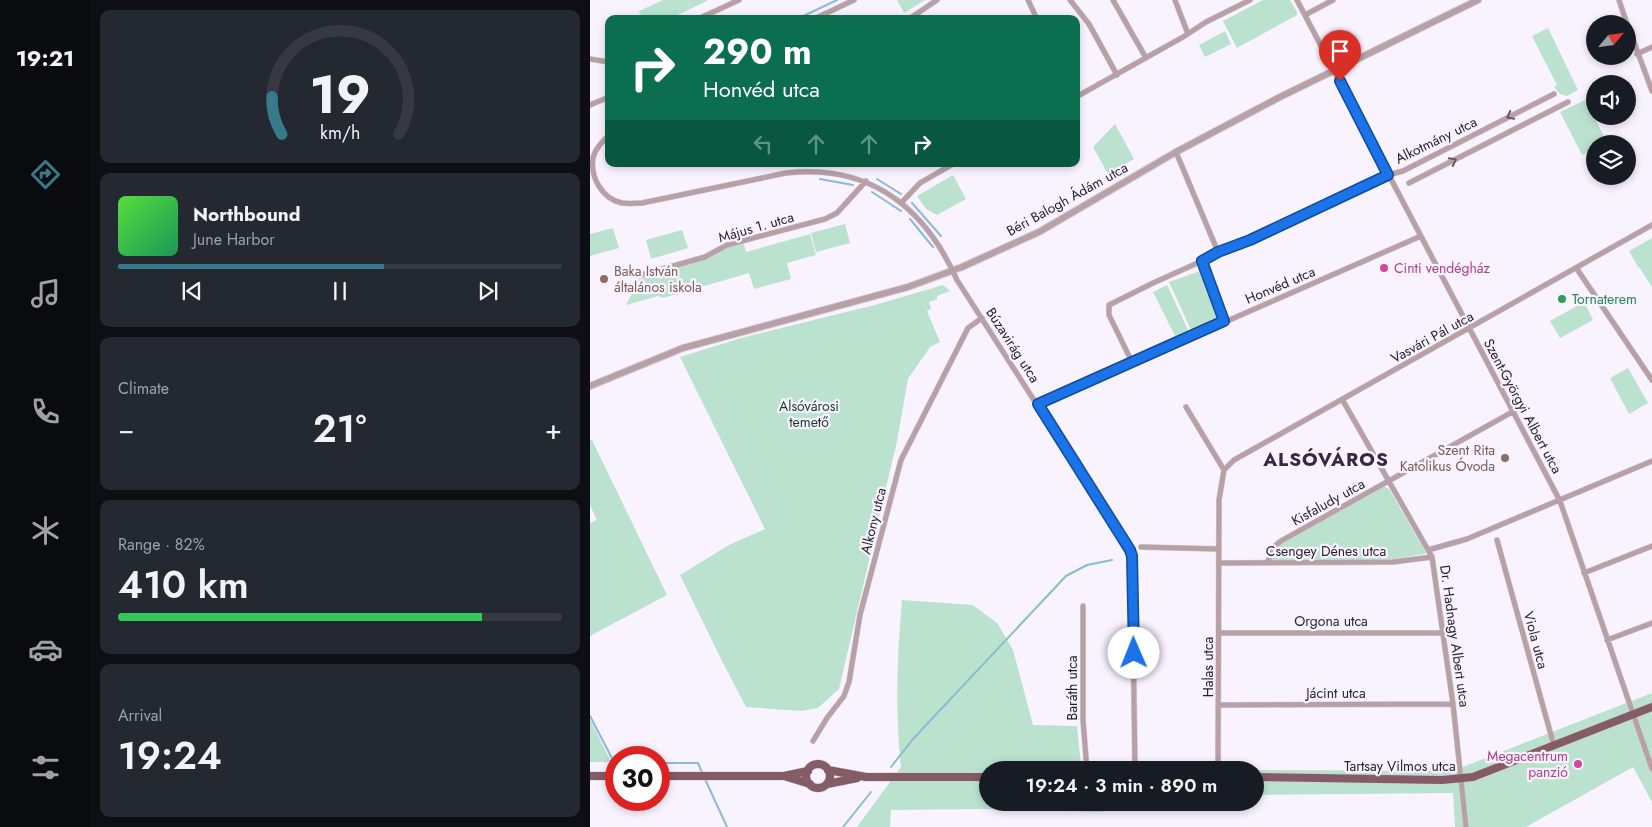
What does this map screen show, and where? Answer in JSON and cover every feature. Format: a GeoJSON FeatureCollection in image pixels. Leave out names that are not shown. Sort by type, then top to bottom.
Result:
{"type":"FeatureCollection","features":[{"type":"Feature","properties":{"kind":"main road","name":"Tartsay Vilmos utca"},"geometry":{"type":"LineString","coordinates":[[1264,777],[1462,779],[1554,746],[1652,707]]}},
{"type":"Feature","properties":{"kind":"main road"},"geometry":{"type":"LineString","coordinates":[[670,776],[784,776],[808,771],[817,765],[824,766],[828,770],[866,777]]}},
{"type":"Feature","properties":{"kind":"main road"},"geometry":{"type":"LineString","coordinates":[[827,784],[830,778],[828,770]]}},
{"type":"Feature","properties":{"kind":"main road"},"geometry":{"type":"LineString","coordinates":[[808,771],[807,779],[810,784]]}},
{"type":"Feature","properties":{"kind":"main road"},"geometry":{"type":"LineString","coordinates":[[590,776],[605,776]]}},
{"type":"Feature","properties":{"kind":"main road"},"geometry":{"type":"LineString","coordinates":[[784,776],[820,788],[827,784],[866,777],[979,777]]}},
{"type":"Feature","properties":{"kind":"street"},"geometry":{"type":"LineString","coordinates":[[707,15],[739,0]]}},
{"type":"Feature","properties":{"kind":"street"},"geometry":{"type":"LineString","coordinates":[[822,15],[854,0]]}},
{"type":"Feature","properties":{"kind":"street"},"geometry":{"type":"LineString","coordinates":[[915,15],[937,0]]}},
{"type":"Feature","properties":{"kind":"street"},"geometry":{"type":"LineString","coordinates":[[1028,0],[1036,15]]}},
{"type":"Feature","properties":{"kind":"street"},"geometry":{"type":"LineString","coordinates":[[1070,0],[1089,24],[1116,75]]}},
{"type":"Feature","properties":{"kind":"street"},"geometry":{"type":"LineString","coordinates":[[1113,0],[1146,58]]}},
{"type":"Feature","properties":{"kind":"street"},"geometry":{"type":"LineString","coordinates":[[1175,0],[1188,34]]}},
{"type":"Feature","properties":{"kind":"street"},"geometry":{"type":"LineString","coordinates":[[1080,93],[1116,75],[1206,22],[1250,0]]}},
{"type":"Feature","properties":{"kind":"street","name":"Szent-Györgyi Albert utca"},"geometry":{"type":"LineString","coordinates":[[1297,0],[1560,501],[1652,769]]}},
{"type":"Feature","properties":{"kind":"street"},"geometry":{"type":"LineString","coordinates":[[1305,14],[1333,0]]}},
{"type":"Feature","properties":{"kind":"street","name":"Béri Balogh Ádám utca"},"geometry":{"type":"LineString","coordinates":[[590,386],[683,348],[908,287],[953,270],[1039,232],[1176,152],[1334,70],[1478,0]]}},
{"type":"Feature","properties":{"kind":"street"},"geometry":{"type":"LineString","coordinates":[[1619,0],[1624,15]]}},
{"type":"Feature","properties":{"kind":"street"},"geometry":{"type":"LineString","coordinates":[[1637,54],[1652,47]]}},
{"type":"Feature","properties":{"kind":"street"},"geometry":{"type":"LineString","coordinates":[[1636,51],[1652,91]]}},
{"type":"Feature","properties":{"kind":"street"},"geometry":{"type":"LineString","coordinates":[[590,59],[605,61]]}},
{"type":"Feature","properties":{"kind":"street","name":"Alkotmány utca"},"geometry":{"type":"LineString","coordinates":[[1202,261],[1388,175],[1403,171],[1554,94]]}},
{"type":"Feature","properties":{"kind":"street"},"geometry":{"type":"LineString","coordinates":[[590,105],[605,99]]}},
{"type":"Feature","properties":{"kind":"street","name":"Alkotmány utca"},"geometry":{"type":"LineString","coordinates":[[1409,183],[1568,102]]}},
{"type":"Feature","properties":{"kind":"street"},"geometry":{"type":"LineString","coordinates":[[605,139],[593,156],[591,168],[596,184],[602,194],[612,200],[622,203],[642,202],[715,186],[805,171],[838,173],[866,181],[902,202],[932,235],[953,270]]}},
{"type":"Feature","properties":{"kind":"street"},"geometry":{"type":"LineString","coordinates":[[1176,152],[1218,252]]}},
{"type":"Feature","properties":{"kind":"street"},"geometry":{"type":"LineString","coordinates":[[902,202],[920,183],[948,167]]}},
{"type":"Feature","properties":{"kind":"street","name":"Május 1. utca"},"geometry":{"type":"LineString","coordinates":[[641,275],[705,257],[727,245],[825,219],[837,213],[866,181]]}},
{"type":"Feature","properties":{"kind":"street","name":"Vasvári Pál utca"},"geometry":{"type":"LineString","coordinates":[[1224,470],[1234,460],[1577,269],[1652,225]]}},
{"type":"Feature","properties":{"kind":"street","name":"Honvéd utca"},"geometry":{"type":"LineString","coordinates":[[1038,404],[1420,236]]}},
{"type":"Feature","properties":{"kind":"street"},"geometry":{"type":"LineString","coordinates":[[1132,362],[1109,315],[1109,304],[1202,261],[1224,321]]}},
{"type":"Feature","properties":{"kind":"street"},"geometry":{"type":"LineString","coordinates":[[1577,269],[1652,380]]}},
{"type":"Feature","properties":{"kind":"street","name":"Búzavirág utca"},"geometry":{"type":"LineString","coordinates":[[953,270],[957,280],[1038,404],[1126,543],[1132,556],[1135,761]]}},
{"type":"Feature","properties":{"kind":"street","name":"Alkony utca"},"geometry":{"type":"LineString","coordinates":[[813,741],[827,718],[844,696],[849,682],[860,616],[900,460],[968,328],[982,318]]}},
{"type":"Feature","properties":{"kind":"street","name":"Dr. Hadnagy Albert utca"},"geometry":{"type":"LineString","coordinates":[[1342,400],[1432,557],[1454,704],[1466,827]]}},
{"type":"Feature","properties":{"kind":"street"},"geometry":{"type":"LineString","coordinates":[[1186,406],[1224,470]]}},
{"type":"Feature","properties":{"kind":"street","name":"Kisfaludy utca"},"geometry":{"type":"LineString","coordinates":[[1267,563],[1275,546],[1281,541],[1514,411]]}},
{"type":"Feature","properties":{"kind":"street"},"geometry":{"type":"LineString","coordinates":[[1428,550],[1467,539],[1652,461]]}},
{"type":"Feature","properties":{"kind":"street","name":"Halas utca"},"geometry":{"type":"LineString","coordinates":[[1218,761],[1219,500],[1224,470]]}},
{"type":"Feature","properties":{"kind":"street","name":"Viola utca"},"geometry":{"type":"LineString","coordinates":[[1497,540],[1554,746]]}},
{"type":"Feature","properties":{"kind":"street"},"geometry":{"type":"LineString","coordinates":[[1584,573],[1652,546]]}},
{"type":"Feature","properties":{"kind":"street"},"geometry":{"type":"LineString","coordinates":[[1142,547],[1220,549]]}},
{"type":"Feature","properties":{"kind":"street","name":"Csengey Dénes utca"},"geometry":{"type":"LineString","coordinates":[[1220,563],[1393,562],[1432,557]]}},
{"type":"Feature","properties":{"kind":"street","name":"Baráth utca"},"geometry":{"type":"LineString","coordinates":[[1083,606],[1083,720],[1086,761]]}},
{"type":"Feature","properties":{"kind":"street"},"geometry":{"type":"LineString","coordinates":[[1607,640],[1652,623]]}},
{"type":"Feature","properties":{"kind":"street","name":"Orgona utca"},"geometry":{"type":"LineString","coordinates":[[1219,632],[1443,633]]}},
{"type":"Feature","properties":{"kind":"street","name":"Jácint utca"},"geometry":{"type":"LineString","coordinates":[[1219,705],[1454,704]]}},
{"type":"Feature","properties":{"kind":"green space"},"geometry":{"type":"Polygon","coordinates":[[[663,0],[707,0],[677,15],[640,15],[639,11],[663,0]]]}},
{"type":"Feature","properties":{"kind":"green space"},"geometry":{"type":"Polygon","coordinates":[[[897,0],[925,0],[904,13],[897,0]]]}},
{"type":"Feature","properties":{"kind":"green space"},"geometry":{"type":"Polygon","coordinates":[[[1263,0],[1290,0],[1297,15],[1237,48],[1223,21],[1263,0]]]}},
{"type":"Feature","properties":{"kind":"green space"},"geometry":{"type":"Polygon","coordinates":[[[1548,28],[1578,90],[1567,96],[1560,94],[1554,87],[1557,85],[1532,36],[1548,28]]]}},
{"type":"Feature","properties":{"kind":"green space"},"geometry":{"type":"Polygon","coordinates":[[[1225,31],[1231,44],[1205,57],[1199,45],[1225,31]]]}},
{"type":"Feature","properties":{"kind":"green space"},"geometry":{"type":"Polygon","coordinates":[[[1585,100],[1586,125],[1598,125],[1603,135],[1586,135],[1586,153],[1582,155],[1560,112],[1585,100]]]}},
{"type":"Feature","properties":{"kind":"green space"},"geometry":{"type":"Polygon","coordinates":[[[1115,124],[1134,159],[1108,174],[1093,147],[1115,124]]]}},
{"type":"Feature","properties":{"kind":"green space"},"geometry":{"type":"Polygon","coordinates":[[[953,175],[966,199],[937,215],[926,209],[917,196],[953,175]]]}},
{"type":"Feature","properties":{"kind":"green space"},"geometry":{"type":"Polygon","coordinates":[[[845,224],[850,243],[816,252],[811,233],[845,224]]]}},
{"type":"Feature","properties":{"kind":"green space"},"geometry":{"type":"Polygon","coordinates":[[[613,228],[619,248],[590,256],[590,234],[613,228]]]}},
{"type":"Feature","properties":{"kind":"green space"},"geometry":{"type":"Polygon","coordinates":[[[682,230],[688,248],[651,259],[646,240],[682,230]]]}},
{"type":"Feature","properties":{"kind":"green space"},"geometry":{"type":"Polygon","coordinates":[[[810,234],[816,255],[787,263],[791,279],[754,289],[749,273],[663,298],[658,296],[626,305],[641,275],[705,257],[743,241],[746,252],[810,234]]]}},
{"type":"Feature","properties":{"kind":"green space"},"geometry":{"type":"Polygon","coordinates":[[[1652,238],[1652,287],[1629,251],[1652,238]]]}},
{"type":"Feature","properties":{"kind":"green space"},"geometry":{"type":"Polygon","coordinates":[[[1200,271],[1219,318],[1191,330],[1169,282],[1200,271]]]}},
{"type":"Feature","properties":{"kind":"green space","name":"Alsóvárosi temető"},"geometry":{"type":"Polygon","coordinates":[[[943,285],[950,291],[937,296],[937,299],[929,302],[931,309],[927,311],[940,342],[930,347],[908,379],[897,441],[839,689],[818,708],[801,711],[746,707],[680,575],[729,545],[765,529],[680,357],[741,338],[875,305],[943,285]]]}},
{"type":"Feature","properties":{"kind":"green space"},"geometry":{"type":"Polygon","coordinates":[[[1167,285],[1189,332],[1176,338],[1153,292],[1167,285]]]}},
{"type":"Feature","properties":{"kind":"green space"},"geometry":{"type":"Polygon","coordinates":[[[1584,302],[1593,320],[1560,338],[1550,321],[1584,302]]]}},
{"type":"Feature","properties":{"kind":"green space"},"geometry":{"type":"Polygon","coordinates":[[[1628,368],[1648,403],[1629,414],[1610,378],[1628,368]]]}},
{"type":"Feature","properties":{"kind":"green space"},"geometry":{"type":"Polygon","coordinates":[[[592,440],[667,595],[590,636],[590,523],[597,520],[590,505],[590,441],[592,440]]]}},
{"type":"Feature","properties":{"kind":"green space"},"geometry":{"type":"Polygon","coordinates":[[[1384,486],[1389,489],[1426,553],[1387,560],[1270,561],[1278,546],[1384,486]]]}},
{"type":"Feature","properties":{"kind":"green space"},"geometry":{"type":"Polygon","coordinates":[[[902,600],[973,605],[998,624],[1013,650],[1033,725],[1077,726],[1080,761],[979,761],[979,809],[891,810],[890,827],[857,827],[901,767],[897,684],[902,600]]]}},
{"type":"Feature","properties":{"kind":"green space"},"geometry":{"type":"Polygon","coordinates":[[[1652,693],[1652,802],[1633,767],[1526,827],[1455,827],[1453,793],[1264,795],[1264,770],[1451,771],[1652,693]]]}},
{"type":"Feature","properties":{"kind":"green space"},"geometry":{"type":"Polygon","coordinates":[[[590,720],[605,750],[605,762],[590,762],[590,720]]]}},
{"type":"Feature","properties":{"kind":"green space"},"geometry":{"type":"Polygon","coordinates":[[[1063,811],[1103,811],[1103,812],[1063,811]]]}},
{"type":"Feature","properties":{"kind":"waterway"},"geometry":{"type":"LineString","coordinates":[[805,15],[837,0]]}},
{"type":"Feature","properties":{"kind":"waterway"},"geometry":{"type":"LineString","coordinates":[[820,179],[853,185]]}},
{"type":"Feature","properties":{"kind":"waterway"},"geometry":{"type":"LineString","coordinates":[[877,179],[901,194]]}},
{"type":"Feature","properties":{"kind":"waterway"},"geometry":{"type":"LineString","coordinates":[[872,192],[901,211]]}},
{"type":"Feature","properties":{"kind":"waterway"},"geometry":{"type":"LineString","coordinates":[[912,203],[941,236]]}},
{"type":"Feature","properties":{"kind":"waterway"},"geometry":{"type":"LineString","coordinates":[[910,219],[933,247]]}},
{"type":"Feature","properties":{"kind":"waterway"},"geometry":{"type":"LineString","coordinates":[[891,767],[913,739],[1066,576],[1087,565],[1112,560]]}},
{"type":"Feature","properties":{"kind":"waterway"},"geometry":{"type":"LineString","coordinates":[[590,716],[606,746]]}},
{"type":"Feature","properties":{"kind":"waterway"},"geometry":{"type":"LineString","coordinates":[[670,763],[698,763],[703,775]]}},
{"type":"Feature","properties":{"kind":"waterway"},"geometry":{"type":"LineString","coordinates":[[705,779],[727,827]]}},
{"type":"Feature","properties":{"kind":"waterway"},"geometry":{"type":"LineString","coordinates":[[843,827],[871,792]]}},
{"type":"Feature","properties":{"kind":"place","name":"Cinti vendégház"},"geometry":{"type":"Point","coordinates":[1384,268]}},
{"type":"Feature","properties":{"kind":"place","name":"Baka István általános iskola"},"geometry":{"type":"Point","coordinates":[604,279]}},
{"type":"Feature","properties":{"kind":"place","name":"Tornaterem"},"geometry":{"type":"Point","coordinates":[1562,299]}},
{"type":"Feature","properties":{"kind":"place","name":"Szent Rita Katolikus Óvoda"},"geometry":{"type":"Point","coordinates":[1505,458]}},
{"type":"Feature","properties":{"kind":"place","name":"Megacentrum panzió"},"geometry":{"type":"Point","coordinates":[1578,764]}},
{"type":"Feature","properties":{"kind":"district","name":"ALSÓVÁROS"},"geometry":{"type":"Point","coordinates":[1326,459]}},
{"type":"Feature","properties":{"kind":"route"},"geometry":{"type":"LineString","coordinates":[[1134,653],[1132,556],[1130,550],[1038,404],[1224,321],[1202,261],[1388,175],[1340,81]]}}]}
